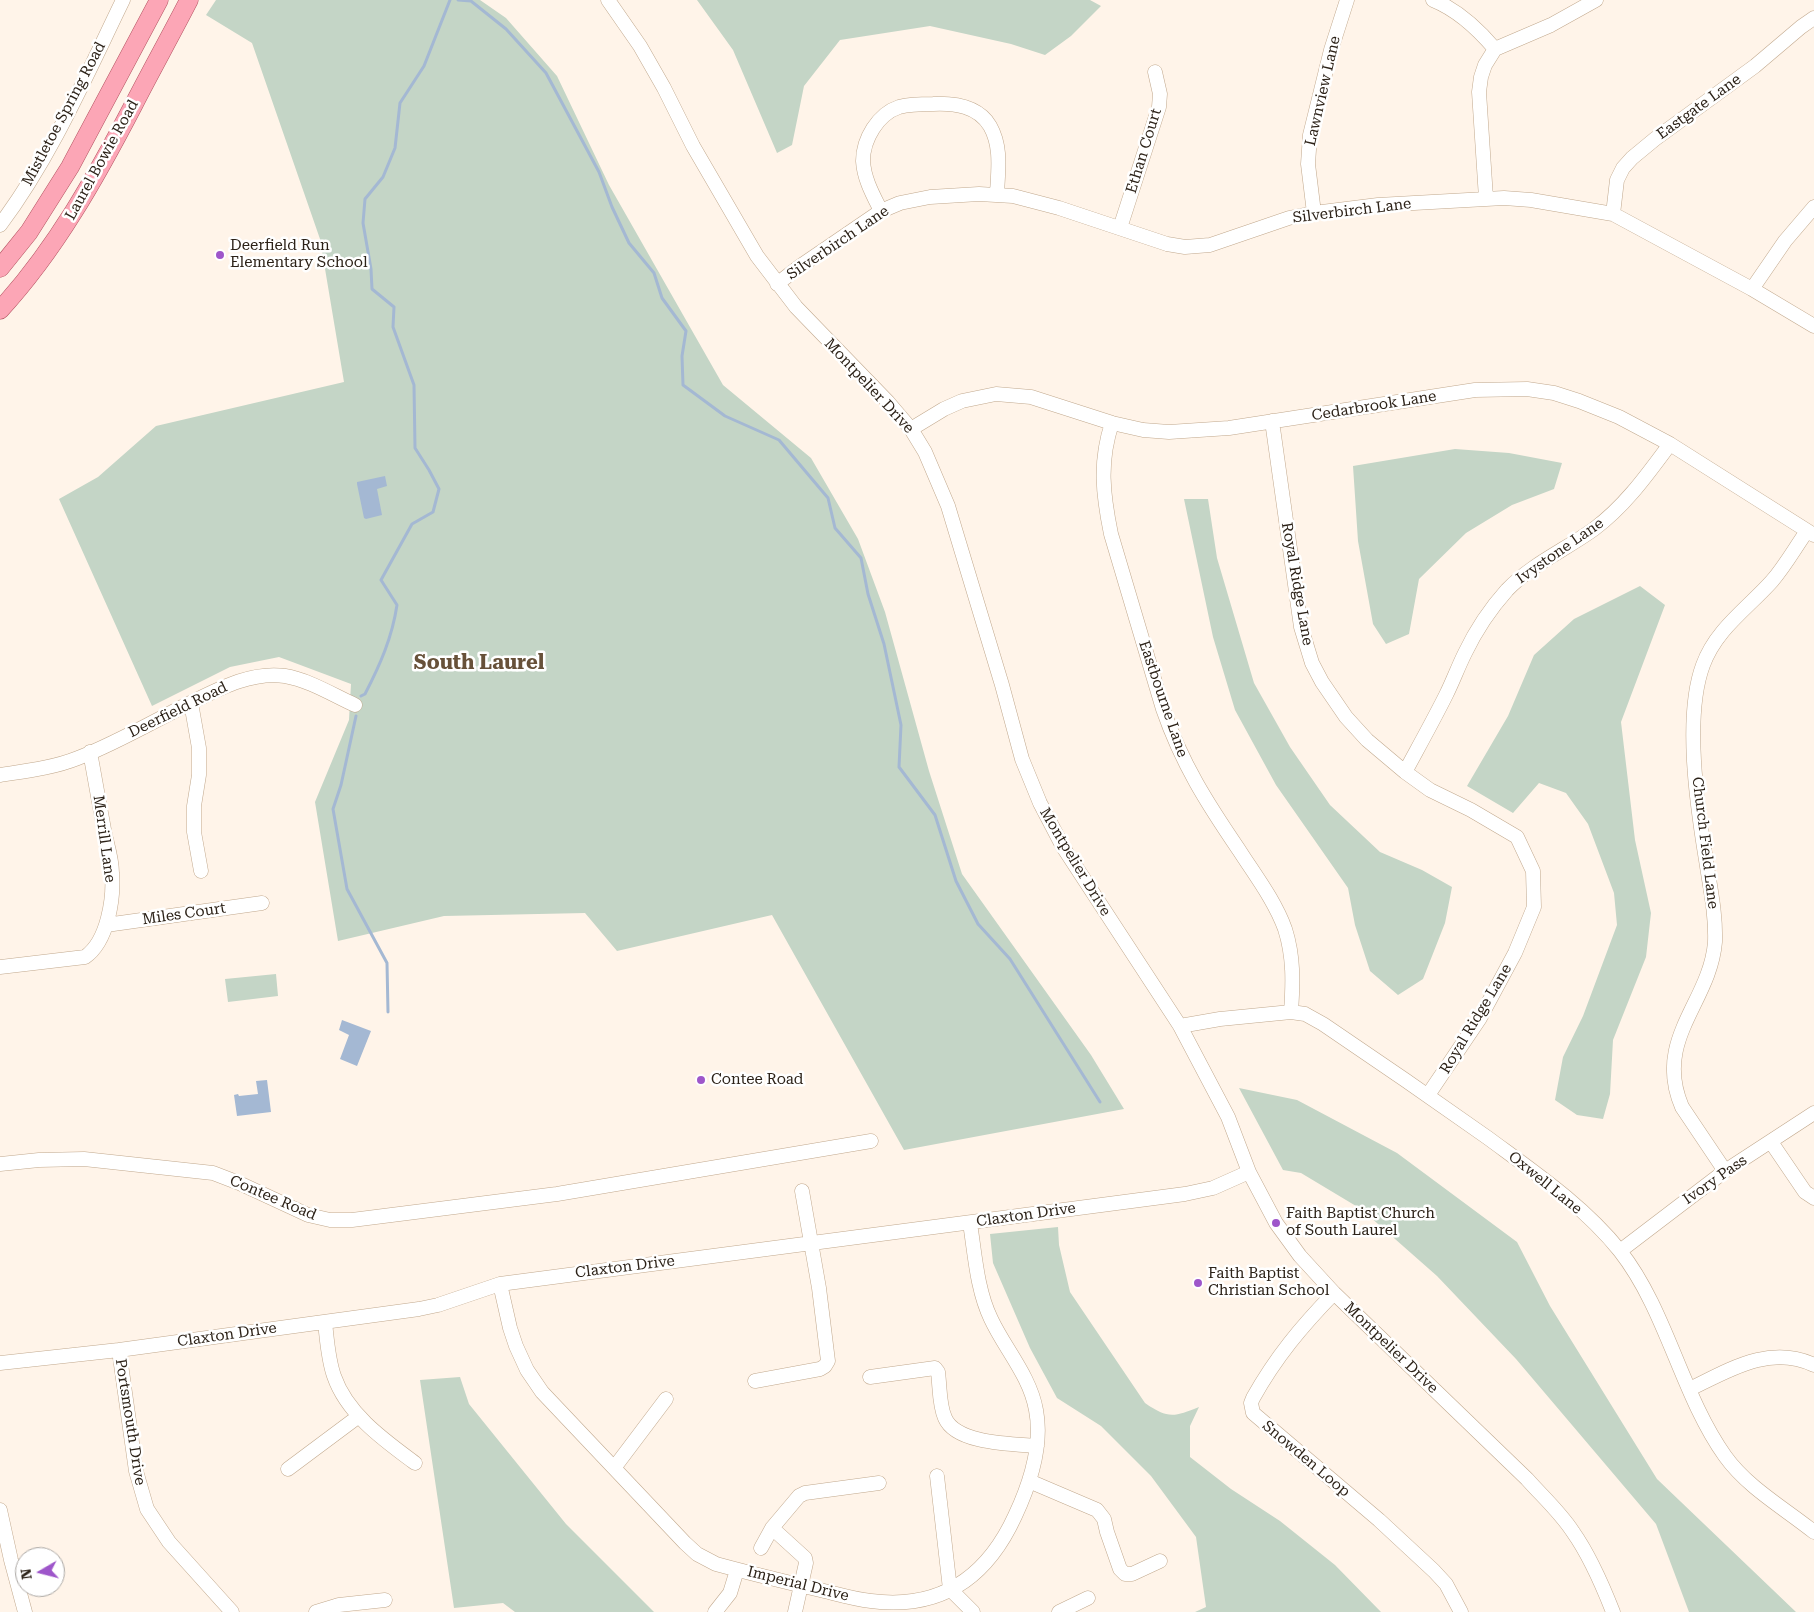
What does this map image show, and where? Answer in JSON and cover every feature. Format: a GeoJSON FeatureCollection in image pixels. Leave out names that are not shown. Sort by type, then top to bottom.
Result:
{"type":"FeatureCollection","features":[{"type":"Feature","properties":{"kind":"main road","name":"Laurel Bowie Road"},"geometry":{"type":"LineString","coordinates":[[0,268],[29,232],[50,201],[107,100],[159,0]]}},
{"type":"Feature","properties":{"kind":"main road","name":"Laurel Bowie Road"},"geometry":{"type":"LineString","coordinates":[[0,310],[25,281],[69,221],[106,158],[189,0]]}},
{"type":"Feature","properties":{"kind":"main road"},"geometry":{"type":"LineString","coordinates":[[107,100],[123,91],[154,35],[175,27]]}},
{"type":"Feature","properties":{"kind":"street","name":"Mistletoe Spring Road"},"geometry":{"type":"LineString","coordinates":[[0,225],[43,158],[90,70],[123,0]]}},
{"type":"Feature","properties":{"kind":"street","name":"Montpelier Drive"},"geometry":{"type":"LineString","coordinates":[[608,0],[640,46],[664,88],[693,146],[757,256],[796,306],[888,402],[911,429],[925,452],[948,506],[1002,685],[1022,759],[1036,796],[1063,847],[1180,1026],[1228,1117],[1249,1172],[1276,1223],[1300,1256],[1334,1293],[1527,1479],[1553,1507],[1572,1530],[1600,1581],[1613,1612]]}},
{"type":"Feature","properties":{"kind":"street","name":"Lawnview Lane"},"geometry":{"type":"LineString","coordinates":[[1314,213],[1308,164],[1310,135],[1331,50],[1347,0]]}},
{"type":"Feature","properties":{"kind":"street"},"geometry":{"type":"LineString","coordinates":[[1433,0],[1462,17],[1480,31],[1495,49]]}},
{"type":"Feature","properties":{"kind":"street"},"geometry":{"type":"LineString","coordinates":[[1486,198],[1479,92],[1481,76],[1485,65],[1495,49],[1551,25],[1596,0]]}},
{"type":"Feature","properties":{"kind":"street","name":"Eastgate Lane"},"geometry":{"type":"LineString","coordinates":[[1613,214],[1617,180],[1622,168],[1632,158],[1755,66],[1801,26],[1814,18]]}},
{"type":"Feature","properties":{"kind":"street","name":"Ethan Court"},"geometry":{"type":"LineString","coordinates":[[1120,228],[1159,108],[1160,94],[1155,72]]}},
{"type":"Feature","properties":{"kind":"street"},"geometry":{"type":"LineString","coordinates":[[881,211],[866,175],[863,161],[866,142],[871,131],[881,118],[898,108],[909,105],[942,103],[959,105],[977,113],[985,120],[993,132],[998,149],[998,194]]}},
{"type":"Feature","properties":{"kind":"street","name":"Silverbirch Lane"},"geometry":{"type":"LineString","coordinates":[[777,284],[881,211],[900,203],[930,197],[998,194],[1030,200],[1166,244],[1185,247],[1197,247],[1225,240],[1289,218],[1314,213],[1378,205],[1486,198],[1531,200],[1613,214],[1814,326]]}},
{"type":"Feature","properties":{"kind":"street"},"geometry":{"type":"LineString","coordinates":[[1752,290],[1785,241],[1814,207]]}},
{"type":"Feature","properties":{"kind":"street","name":"Cedarbrook Lane"},"geometry":{"type":"LineString","coordinates":[[911,429],[944,409],[962,401],[996,394],[1023,395],[1038,398],[1112,423],[1149,430],[1175,432],[1229,428],[1475,390],[1527,388],[1554,393],[1619,417],[1670,444],[1810,533]]}},
{"type":"Feature","properties":{"kind":"street","name":"Royal Ridge Lane"},"geometry":{"type":"LineString","coordinates":[[1272,421],[1301,627],[1312,663],[1326,688],[1346,717],[1367,740],[1405,772],[1430,790],[1472,810],[1517,837],[1532,872],[1534,907],[1515,954],[1480,1018],[1428,1095]]}},
{"type":"Feature","properties":{"kind":"street","name":"Eastbourne Lane"},"geometry":{"type":"LineString","coordinates":[[1112,423],[1104,456],[1103,481],[1105,504],[1111,534],[1158,692],[1170,729],[1190,775],[1267,894],[1281,920],[1289,942],[1292,966],[1292,1012]]}},
{"type":"Feature","properties":{"kind":"street","name":"Ivystone Lane"},"geometry":{"type":"LineString","coordinates":[[1405,772],[1447,693],[1465,652],[1493,606],[1520,578],[1544,560],[1571,545],[1614,513],[1644,480],[1670,444]]}},
{"type":"Feature","properties":{"kind":"street","name":"Church Field Lane"},"geometry":{"type":"LineString","coordinates":[[1725,1171],[1682,1107],[1677,1096],[1675,1083],[1674,1064],[1680,1034],[1702,989],[1712,963],[1715,939],[1713,905],[1696,786],[1694,704],[1703,665],[1720,634],[1772,580],[1810,533]]}},
{"type":"Feature","properties":{"kind":"street","name":"Deerfield Road"},"geometry":{"type":"LineString","coordinates":[[0,775],[46,768],[79,758],[191,703],[238,682],[254,678],[275,676],[302,681],[355,705]]}},
{"type":"Feature","properties":{"kind":"street"},"geometry":{"type":"LineString","coordinates":[[191,703],[199,748],[199,775],[194,806],[194,832],[201,872]]}},
{"type":"Feature","properties":{"kind":"street","name":"Merrill Lane"},"geometry":{"type":"LineString","coordinates":[[0,967],[86,957],[91,953],[106,925],[109,916],[112,872],[90,752]]}},
{"type":"Feature","properties":{"kind":"street","name":"Miles Court"},"geometry":{"type":"LineString","coordinates":[[106,925],[262,903]]}},
{"type":"Feature","properties":{"kind":"street","name":"Oxwell Lane"},"geometry":{"type":"LineString","coordinates":[[1180,1026],[1220,1019],[1292,1012],[1305,1014],[1323,1024],[1428,1095],[1568,1198],[1620,1251],[1651,1302],[1703,1419],[1726,1457],[1751,1483],[1814,1532]]}},
{"type":"Feature","properties":{"kind":"street","name":"Ivory Pass"},"geometry":{"type":"LineString","coordinates":[[1620,1251],[1725,1171],[1814,1113]]}},
{"type":"Feature","properties":{"kind":"street","name":"Contee Road"},"geometry":{"type":"LineString","coordinates":[[0,1164],[38,1160],[84,1159],[212,1173],[239,1183],[308,1215],[330,1220],[352,1220],[557,1194],[871,1141]]}},
{"type":"Feature","properties":{"kind":"street"},"geometry":{"type":"LineString","coordinates":[[1770,1142],[1805,1192],[1814,1198]]}},
{"type":"Feature","properties":{"kind":"street","name":"Claxton Drive"},"geometry":{"type":"LineString","coordinates":[[0,1363],[119,1350],[419,1310],[500,1284],[1185,1194],[1213,1188],[1249,1172]]}},
{"type":"Feature","properties":{"kind":"street"},"geometry":{"type":"LineString","coordinates":[[755,1381],[820,1369],[828,1361],[819,1288],[802,1191]]}},
{"type":"Feature","properties":{"kind":"street","name":"Imperial Drive"},"geometry":{"type":"LineString","coordinates":[[500,1284],[516,1346],[533,1380],[675,1534],[697,1554],[716,1564],[737,1570],[895,1607],[950,1589],[970,1578],[995,1552],[1008,1532],[1029,1481],[1037,1446],[1036,1411],[1033,1398],[1028,1384],[986,1307],[970,1223]]}},
{"type":"Feature","properties":{"kind":"street","name":"Snowden Loop"},"geometry":{"type":"LineString","coordinates":[[1334,1293],[1293,1337],[1273,1364],[1253,1398],[1251,1403],[1253,1413],[1379,1520],[1434,1571],[1446,1584],[1461,1612]]}},
{"type":"Feature","properties":{"kind":"street"},"geometry":{"type":"LineString","coordinates":[[324,1322],[334,1375],[343,1395],[359,1416],[415,1463]]}},
{"type":"Feature","properties":{"kind":"street","name":"Portsmouth Drive"},"geometry":{"type":"LineString","coordinates":[[119,1350],[136,1471],[147,1508],[169,1542],[232,1612]]}},
{"type":"Feature","properties":{"kind":"street"},"geometry":{"type":"LineString","coordinates":[[1690,1389],[1730,1370],[1769,1357],[1797,1358],[1814,1365]]}},
{"type":"Feature","properties":{"kind":"street"},"geometry":{"type":"LineString","coordinates":[[870,1377],[935,1368],[938,1372],[944,1416],[948,1424],[971,1438],[1037,1446]]}},
{"type":"Feature","properties":{"kind":"street"},"geometry":{"type":"LineString","coordinates":[[614,1468],[666,1399]]}},
{"type":"Feature","properties":{"kind":"street"},"geometry":{"type":"LineString","coordinates":[[288,1469],[359,1416]]}},
{"type":"Feature","properties":{"kind":"street"},"geometry":{"type":"LineString","coordinates":[[937,1476],[950,1589],[973,1612]]}},
{"type":"Feature","properties":{"kind":"street"},"geometry":{"type":"LineString","coordinates":[[1029,1481],[1097,1510],[1104,1519],[1120,1569],[1126,1574],[1132,1574],[1160,1561]]}},
{"type":"Feature","properties":{"kind":"street"},"geometry":{"type":"LineString","coordinates":[[761,1548],[772,1528],[799,1496],[805,1493],[879,1483]]}},
{"type":"Feature","properties":{"kind":"street"},"geometry":{"type":"LineString","coordinates":[[0,1511],[10,1560],[25,1612]]}},
{"type":"Feature","properties":{"kind":"street"},"geometry":{"type":"LineString","coordinates":[[772,1528],[805,1558],[806,1564],[802,1586],[795,1612]]}},
{"type":"Feature","properties":{"kind":"street"},"geometry":{"type":"LineString","coordinates":[[715,1612],[730,1593],[737,1570]]}},
{"type":"Feature","properties":{"kind":"street"},"geometry":{"type":"LineString","coordinates":[[1059,1612],[1088,1598]]}},
{"type":"Feature","properties":{"kind":"street"},"geometry":{"type":"LineString","coordinates":[[316,1612],[339,1605],[385,1600]]}},
{"type":"Feature","properties":{"kind":"green space"},"geometry":{"type":"Polygon","coordinates":[[[216,0],[480,0],[506,18],[557,76],[609,185],[723,385],[811,458],[858,539],[885,612],[929,771],[962,874],[1091,1055],[1124,1109],[904,1150],[772,915],[617,951],[585,913],[444,916],[338,941],[315,802],[349,720],[351,684],[279,657],[230,667],[152,706],[59,499],[98,477],[156,426],[344,382],[320,239],[252,43],[206,15],[216,0]]]}},
{"type":"Feature","properties":{"kind":"green space"},"geometry":{"type":"Polygon","coordinates":[[[697,0],[1090,0],[1101,6],[1071,36],[1045,55],[1011,44],[930,26],[840,40],[804,86],[792,145],[777,153],[733,50],[697,0]]]}},
{"type":"Feature","properties":{"kind":"green space"},"geometry":{"type":"Polygon","coordinates":[[[1455,449],[1509,453],[1562,463],[1554,489],[1512,505],[1466,533],[1419,579],[1409,634],[1386,644],[1373,624],[1358,541],[1353,466],[1455,449]]]}},
{"type":"Feature","properties":{"kind":"green space"},"geometry":{"type":"Polygon","coordinates":[[[1184,499],[1208,499],[1217,558],[1254,683],[1290,747],[1330,805],[1380,852],[1422,870],[1452,887],[1445,923],[1423,979],[1398,995],[1370,971],[1355,925],[1348,888],[1276,785],[1235,710],[1213,637],[1184,499]]]}},
{"type":"Feature","properties":{"kind":"green space"},"geometry":{"type":"Polygon","coordinates":[[[1640,586],[1665,605],[1621,722],[1635,840],[1651,913],[1646,957],[1613,1040],[1610,1094],[1603,1119],[1577,1115],[1555,1100],[1563,1057],[1583,1016],[1617,925],[1614,893],[1588,824],[1566,793],[1539,783],[1513,813],[1467,786],[1508,716],[1534,655],[1574,619],[1640,586]]]}},
{"type":"Feature","properties":{"kind":"green space"},"geometry":{"type":"Polygon","coordinates":[[[276,974],[278,996],[228,1002],[225,979],[276,974]]]}},
{"type":"Feature","properties":{"kind":"green space"},"geometry":{"type":"Polygon","coordinates":[[[1239,1088],[1297,1100],[1397,1153],[1517,1242],[1550,1306],[1657,1479],[1796,1612],[1689,1612],[1656,1524],[1516,1359],[1437,1276],[1361,1209],[1301,1173],[1283,1170],[1239,1088]]]}},
{"type":"Feature","properties":{"kind":"green space"},"geometry":{"type":"Polygon","coordinates":[[[1058,1227],[1059,1245],[1070,1292],[1145,1403],[1160,1412],[1171,1415],[1199,1407],[1190,1426],[1190,1457],[1231,1489],[1280,1521],[1335,1565],[1381,1612],[1195,1612],[1206,1607],[1196,1537],[1151,1476],[1101,1426],[1057,1398],[1030,1348],[993,1263],[990,1234],[1058,1227]]]}},
{"type":"Feature","properties":{"kind":"green space"},"geometry":{"type":"Polygon","coordinates":[[[460,1377],[469,1404],[566,1524],[654,1612],[515,1612],[503,1603],[454,1608],[420,1380],[460,1377]]]}},
{"type":"Feature","properties":{"kind":"water"},"geometry":{"type":"Polygon","coordinates":[[[385,476],[387,486],[377,489],[382,515],[366,519],[364,518],[357,482],[385,476]]]}},
{"type":"Feature","properties":{"kind":"water"},"geometry":{"type":"Polygon","coordinates":[[[342,1020],[371,1031],[357,1066],[340,1059],[349,1035],[339,1030],[342,1020]]]}},
{"type":"Feature","properties":{"kind":"water"},"geometry":{"type":"Polygon","coordinates":[[[267,1080],[271,1112],[237,1116],[234,1095],[258,1094],[256,1081],[267,1080]]]}},
{"type":"Feature","properties":{"kind":"waterway"},"geometry":{"type":"LineString","coordinates":[[361,696],[365,694],[385,651],[397,605],[381,580],[412,524],[433,512],[439,489],[415,448],[414,385],[393,327],[394,307],[372,289],[371,269],[363,223],[365,199],[383,177],[395,148],[400,103],[424,66],[450,0]]}},
{"type":"Feature","properties":{"kind":"waterway"},"geometry":{"type":"LineString","coordinates":[[458,0],[471,1],[506,29],[546,73],[599,172],[612,207],[629,243],[654,273],[662,298],[686,331],[682,356],[683,385],[725,416],[779,440],[828,498],[835,528],[861,558],[868,594],[884,644],[901,725],[899,767],[935,815],[956,881],[978,924],[1010,959],[1100,1102]]}},
{"type":"Feature","properties":{"kind":"waterway"},"geometry":{"type":"LineString","coordinates":[[356,716],[341,785],[333,809],[347,889],[387,963],[388,1012]]}},
{"type":"Feature","properties":{"kind":"place","name":"Deerfield Run Elementary School"},"geometry":{"type":"Point","coordinates":[220,255]}},
{"type":"Feature","properties":{"kind":"place","name":"Contee Road"},"geometry":{"type":"Point","coordinates":[701,1080]}},
{"type":"Feature","properties":{"kind":"place","name":"Faith Baptist Church of South Laurel"},"geometry":{"type":"Point","coordinates":[1276,1223]}},
{"type":"Feature","properties":{"kind":"place","name":"Faith Baptist Christian School"},"geometry":{"type":"Point","coordinates":[1198,1283]}},
{"type":"Feature","properties":{"kind":"district","name":"South Laurel"},"geometry":{"type":"Point","coordinates":[479,663]}}]}
